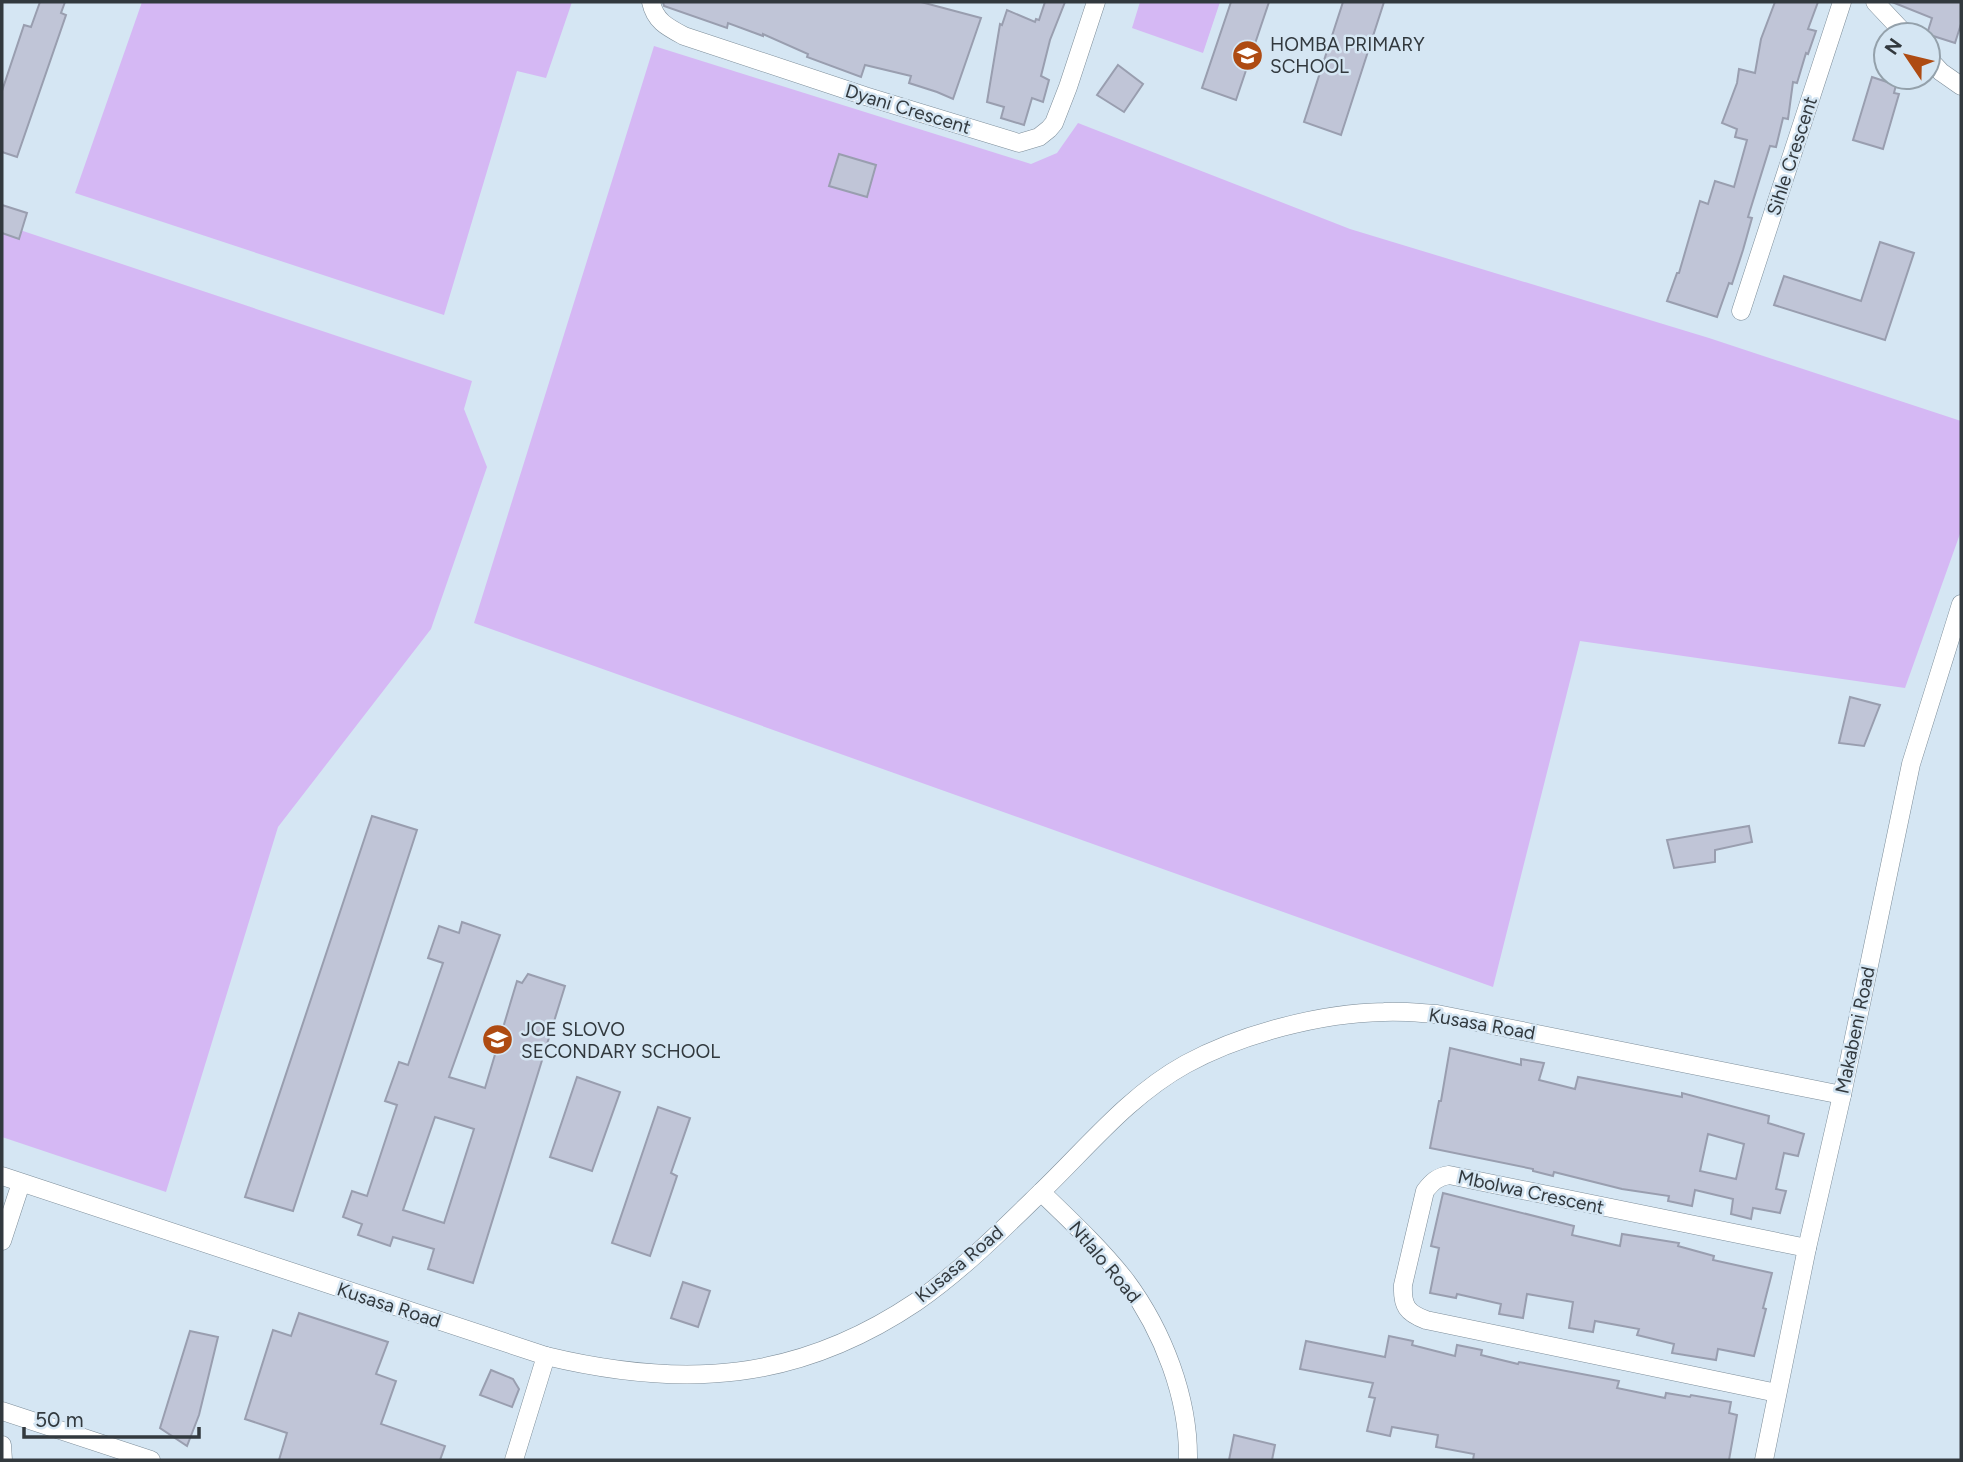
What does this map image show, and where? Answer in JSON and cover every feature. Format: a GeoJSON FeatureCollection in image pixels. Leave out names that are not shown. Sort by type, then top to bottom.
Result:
{"type":"FeatureCollection","features":[{"type":"Feature","properties":{"kind":"street","name":"Dyani Crescent"},"geometry":{"type":"LineString","coordinates":[[650,2],[659,21],[684,36],[1019,143],[1039,137],[1054,123],[1096,2]]}},
{"type":"Feature","properties":{"kind":"street","name":"Sihle Crescent"},"geometry":{"type":"LineString","coordinates":[[1741,311],[1842,2]]}},
{"type":"Feature","properties":{"kind":"street"},"geometry":{"type":"LineString","coordinates":[[1875,2],[1893,21]]}},
{"type":"Feature","properties":{"kind":"street"},"geometry":{"type":"LineString","coordinates":[[1942,73],[1961,86]]}},
{"type":"Feature","properties":{"kind":"street","name":"Makabeni Road"},"geometry":{"type":"LineString","coordinates":[[1764,1460],[1911,764],[1961,604]]}},
{"type":"Feature","properties":{"kind":"street","name":"Kusasa Road"},"geometry":{"type":"LineString","coordinates":[[2,1176],[546,1356],[622,1371],[681,1375],[729,1373],[755,1370],[798,1359],[851,1339],[916,1302],[954,1273],[1041,1192],[1109,1122],[1151,1087],[1185,1064],[1235,1041],[1287,1026],[1384,1012],[1437,1014],[1842,1094]]}},
{"type":"Feature","properties":{"kind":"street","name":"Mbolwa Crescent"},"geometry":{"type":"LineString","coordinates":[[1777,1393],[1426,1320],[1406,1308],[1402,1298],[1403,1286],[1424,1191],[1440,1176],[1449,1175],[1807,1248]]}},
{"type":"Feature","properties":{"kind":"street"},"geometry":{"type":"LineString","coordinates":[[2,1241],[21,1183]]}},
{"type":"Feature","properties":{"kind":"street","name":"Ntlalo Road"},"geometry":{"type":"LineString","coordinates":[[1041,1192],[1117,1271],[1148,1314],[1179,1392],[1188,1439],[1188,1460]]}},
{"type":"Feature","properties":{"kind":"street"},"geometry":{"type":"LineString","coordinates":[[514,1460],[546,1356]]}},
{"type":"Feature","properties":{"kind":"street"},"geometry":{"type":"LineString","coordinates":[[2,1411],[151,1460]]}},
{"type":"Feature","properties":{"kind":"street"},"geometry":{"type":"LineString","coordinates":[[2,1445],[3,1460]]}},
{"type":"Feature","properties":{"kind":"shaded area"},"geometry":{"type":"Polygon","coordinates":[[[142,2],[572,2],[546,78],[517,71],[444,315],[75,193],[142,2]]]}},
{"type":"Feature","properties":{"kind":"shaded area"},"geometry":{"type":"Polygon","coordinates":[[[1140,2],[1220,2],[1203,53],[1132,28],[1140,2]]]}},
{"type":"Feature","properties":{"kind":"shaded area"},"geometry":{"type":"Polygon","coordinates":[[[654,46],[1031,164],[1057,153],[1078,123],[1350,229],[1709,338],[1961,421],[1961,531],[1905,688],[1580,641],[1493,987],[474,623],[654,46]]]}},
{"type":"Feature","properties":{"kind":"shaded area"},"geometry":{"type":"Polygon","coordinates":[[[2,224],[472,381],[464,409],[487,467],[431,629],[278,827],[166,1192],[2,1137],[2,224]]]}},
{"type":"Feature","properties":{"kind":"building"},"geometry":{"type":"Polygon","coordinates":[[[40,2],[65,2],[61,13],[66,15],[17,157],[2,152],[2,91],[24,25],[31,27],[40,2]]]}},
{"type":"Feature","properties":{"kind":"building"},"geometry":{"type":"Polygon","coordinates":[[[663,2],[921,2],[981,18],[953,99],[909,83],[911,76],[865,65],[861,77],[807,57],[808,54],[763,34],[728,23],[727,28],[664,6],[663,2]]]}},
{"type":"Feature","properties":{"kind":"building"},"geometry":{"type":"Polygon","coordinates":[[[1045,2],[1065,2],[1050,40],[1041,76],[1049,80],[1043,102],[1032,98],[1024,125],[1001,118],[1004,107],[987,102],[1000,24],[1002,25],[1007,10],[1035,22],[1036,19],[1039,20],[1045,2]]]}},
{"type":"Feature","properties":{"kind":"building"},"geometry":{"type":"Polygon","coordinates":[[[1231,2],[1269,2],[1236,100],[1202,88],[1231,2]]]}},
{"type":"Feature","properties":{"kind":"building"},"geometry":{"type":"Polygon","coordinates":[[[1343,2],[1384,2],[1341,135],[1304,122],[1343,2]]]}},
{"type":"Feature","properties":{"kind":"building"},"geometry":{"type":"Polygon","coordinates":[[[1775,2],[1818,2],[1808,29],[1816,31],[1797,83],[1793,82],[1788,119],[1783,118],[1776,147],[1770,146],[1748,217],[1752,218],[1743,250],[1717,317],[1667,301],[1679,273],[1700,201],[1708,204],[1715,181],[1734,187],[1747,140],[1735,137],[1737,129],[1722,123],[1737,83],[1739,69],[1755,73],[1761,39],[1775,2]]]}},
{"type":"Feature","properties":{"kind":"building"},"geometry":{"type":"Polygon","coordinates":[[[1892,2],[1961,2],[1961,24],[1955,43],[1942,39],[1942,21],[1931,21],[1932,18],[1892,2]]]}},
{"type":"Feature","properties":{"kind":"building"},"geometry":{"type":"Polygon","coordinates":[[[1118,65],[1143,84],[1124,112],[1097,95],[1118,65]]]}},
{"type":"Feature","properties":{"kind":"building"},"geometry":{"type":"Polygon","coordinates":[[[1872,77],[1872,91],[1894,91],[1899,94],[1883,149],[1853,140],[1872,77]]]}},
{"type":"Feature","properties":{"kind":"building"},"geometry":{"type":"Polygon","coordinates":[[[839,154],[876,165],[867,197],[829,186],[839,154]]]}},
{"type":"Feature","properties":{"kind":"building"},"geometry":{"type":"Polygon","coordinates":[[[2,205],[27,213],[19,239],[2,233],[2,205]]]}},
{"type":"Feature","properties":{"kind":"building"},"geometry":{"type":"Polygon","coordinates":[[[1880,242],[1914,253],[1885,340],[1774,305],[1784,276],[1861,301],[1880,242]]]}},
{"type":"Feature","properties":{"kind":"building"},"geometry":{"type":"Polygon","coordinates":[[[1850,697],[1880,705],[1864,746],[1839,743],[1850,697]]]}},
{"type":"Feature","properties":{"kind":"building"},"geometry":{"type":"Polygon","coordinates":[[[372,816],[417,830],[293,1211],[245,1197],[372,816]]]}},
{"type":"Feature","properties":{"kind":"building"},"geometry":{"type":"Polygon","coordinates":[[[1749,826],[1752,842],[1715,850],[1715,862],[1674,868],[1667,840],[1749,826]]]}},
{"type":"Feature","properties":{"kind":"building"},"geometry":{"type":"Polygon","coordinates":[[[462,922],[500,935],[449,1077],[485,1088],[517,981],[522,983],[528,974],[565,986],[473,1283],[428,1269],[434,1249],[393,1237],[390,1246],[358,1235],[362,1224],[343,1217],[352,1191],[367,1196],[397,1105],[385,1101],[399,1062],[408,1065],[443,963],[428,958],[439,926],[459,933],[462,922]],[[435,1117],[403,1210],[444,1223],[474,1129],[435,1117]]]}},
{"type":"Feature","properties":{"kind":"building"},"geometry":{"type":"Polygon","coordinates":[[[1450,1048],[1521,1065],[1521,1059],[1544,1063],[1539,1080],[1575,1089],[1578,1077],[1682,1097],[1682,1093],[1769,1116],[1768,1123],[1804,1134],[1798,1156],[1784,1153],[1776,1189],[1786,1191],[1780,1213],[1753,1208],[1751,1219],[1731,1214],[1733,1199],[1695,1190],[1692,1206],[1668,1201],[1669,1196],[1622,1189],[1554,1172],[1553,1176],[1533,1169],[1430,1148],[1450,1048]],[[1708,1134],[1700,1171],[1736,1179],[1744,1144],[1708,1134]]]}},
{"type":"Feature","properties":{"kind":"building"},"geometry":{"type":"Polygon","coordinates":[[[577,1077],[620,1092],[592,1171],[550,1157],[577,1077]]]}},
{"type":"Feature","properties":{"kind":"building"},"geometry":{"type":"Polygon","coordinates":[[[658,1107],[690,1118],[671,1173],[677,1176],[650,1256],[612,1243],[658,1107]]]}},
{"type":"Feature","properties":{"kind":"building"},"geometry":{"type":"Polygon","coordinates":[[[1443,1193],[1574,1226],[1572,1235],[1620,1246],[1622,1234],[1679,1243],[1678,1246],[1714,1256],[1713,1260],[1772,1273],[1754,1356],[1718,1349],[1716,1360],[1672,1353],[1674,1344],[1637,1335],[1639,1329],[1595,1321],[1593,1332],[1569,1328],[1573,1302],[1527,1294],[1523,1318],[1499,1314],[1501,1304],[1457,1294],[1456,1298],[1430,1293],[1439,1248],[1431,1246],[1443,1193]]]}},
{"type":"Feature","properties":{"kind":"building"},"geometry":{"type":"Polygon","coordinates":[[[683,1282],[710,1291],[698,1327],[671,1318],[683,1282]]]}},
{"type":"Feature","properties":{"kind":"building"},"geometry":{"type":"Polygon","coordinates":[[[299,1313],[388,1342],[376,1374],[396,1381],[381,1424],[445,1446],[440,1460],[279,1460],[287,1433],[245,1419],[273,1330],[291,1336],[299,1313]]]}},
{"type":"Feature","properties":{"kind":"building"},"geometry":{"type":"Polygon","coordinates":[[[190,1331],[218,1337],[199,1415],[187,1446],[160,1428],[190,1331]]]}},
{"type":"Feature","properties":{"kind":"building"},"geometry":{"type":"Polygon","coordinates":[[[1389,1336],[1413,1341],[1412,1345],[1455,1356],[1457,1345],[1482,1350],[1481,1355],[1619,1381],[1617,1388],[1665,1398],[1666,1393],[1731,1402],[1729,1413],[1737,1415],[1729,1460],[1473,1460],[1474,1454],[1436,1447],[1438,1435],[1392,1427],[1390,1436],[1367,1431],[1375,1398],[1369,1397],[1373,1383],[1300,1369],[1306,1341],[1385,1357],[1389,1336]]]}},
{"type":"Feature","properties":{"kind":"building"},"geometry":{"type":"Polygon","coordinates":[[[491,1370],[513,1379],[519,1389],[512,1407],[480,1395],[491,1370]]]}},
{"type":"Feature","properties":{"kind":"building"},"geometry":{"type":"Polygon","coordinates":[[[1234,1435],[1275,1445],[1272,1460],[1229,1460],[1234,1435]]]}},
{"type":"Feature","properties":{"kind":"place","name":"HOMBA PRIMARY SCHOOL"},"geometry":{"type":"Point","coordinates":[1247,55]}},
{"type":"Feature","properties":{"kind":"place","name":"JOE SLOVO SECONDARY SCHOOL"},"geometry":{"type":"Point","coordinates":[498,1040]}}]}
